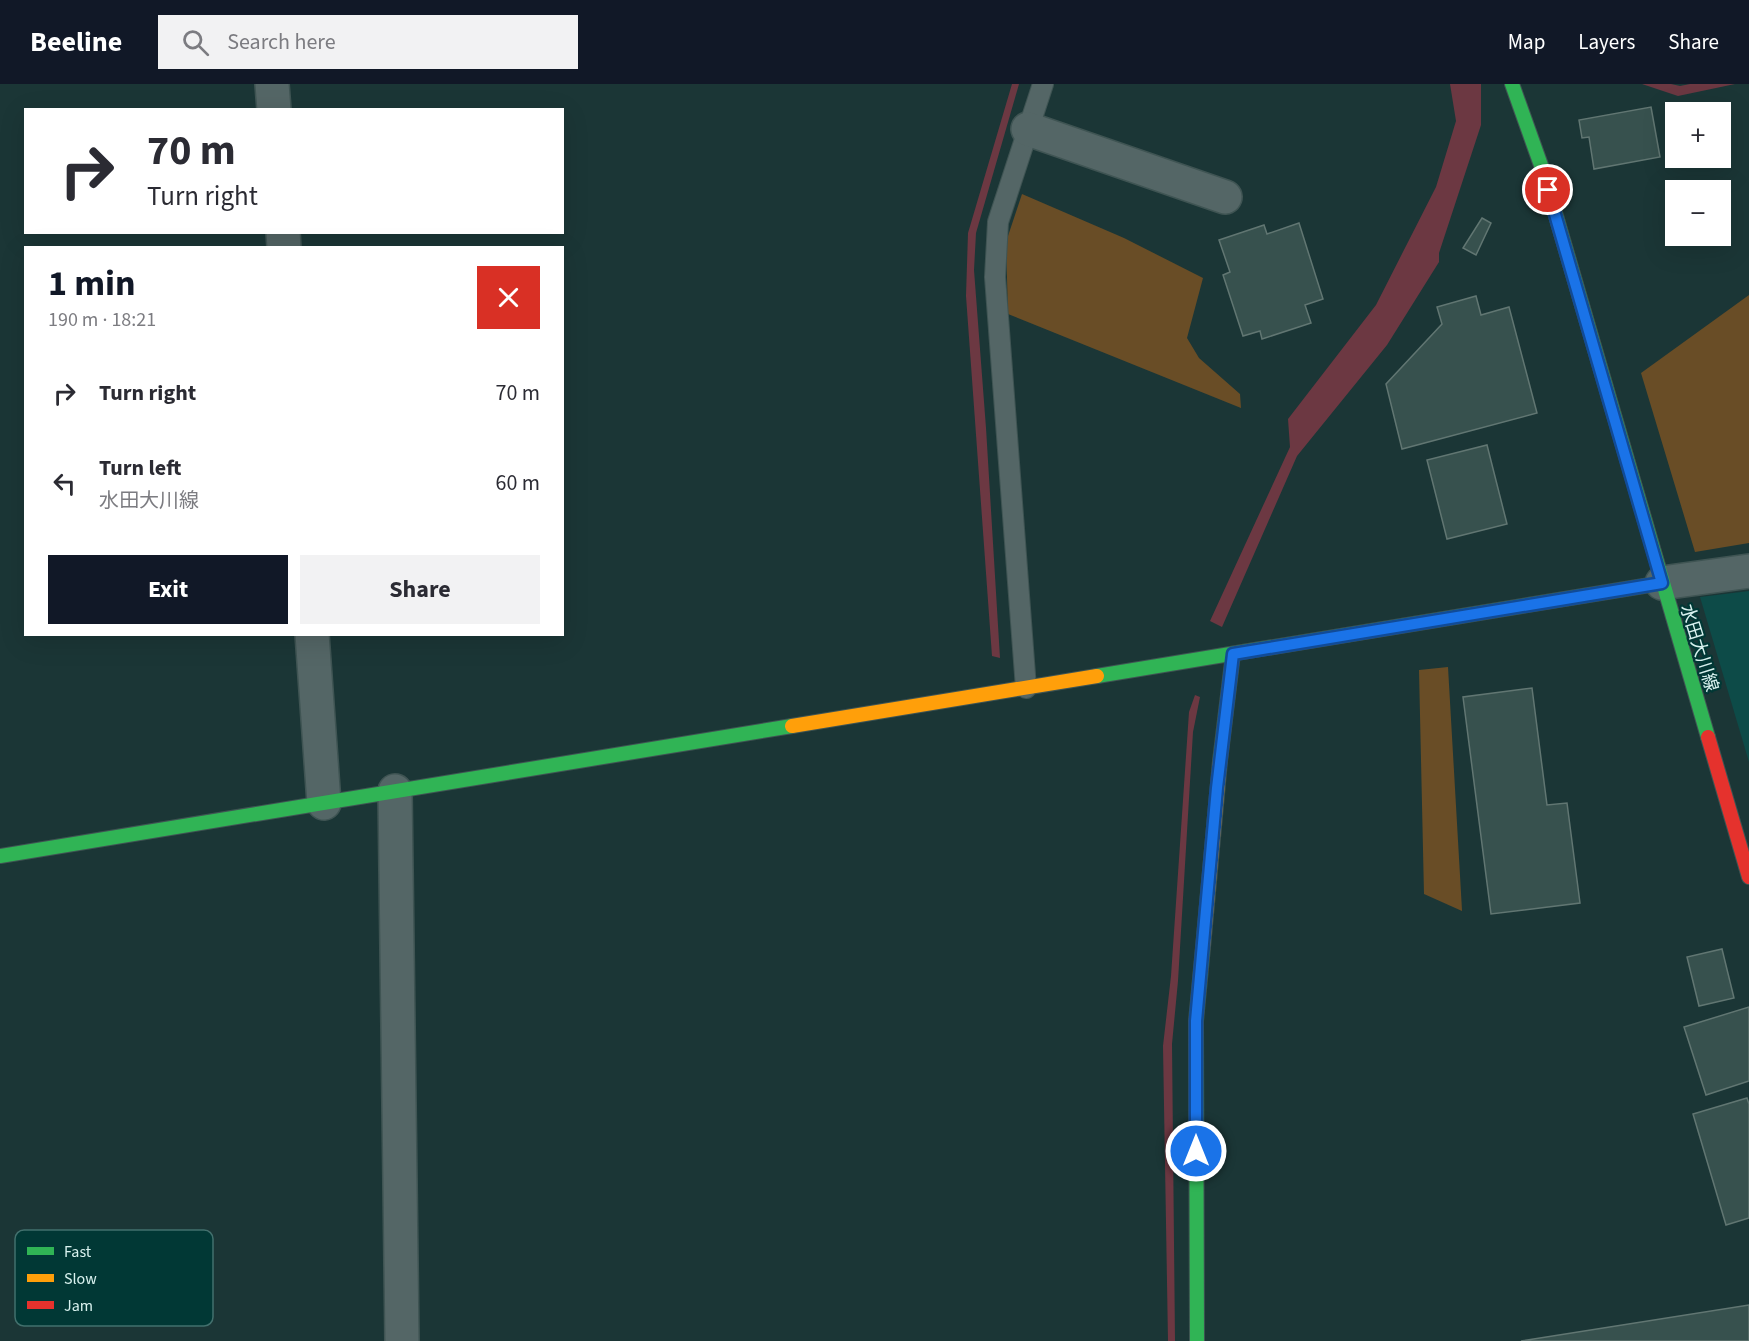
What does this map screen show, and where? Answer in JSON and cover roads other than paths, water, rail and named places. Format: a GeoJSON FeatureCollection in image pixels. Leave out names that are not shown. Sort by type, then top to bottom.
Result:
{"type":"FeatureCollection","features":[{"type":"Feature","properties":{"kind":"street"},"geometry":{"type":"LineString","coordinates":[[272,84],[274,108]]}},
{"type":"Feature","properties":{"kind":"street","name":"水田大川線"},"geometry":{"type":"LineString","coordinates":[[1512,84],[1542,168],[1749,877]]}},
{"type":"Feature","properties":{"kind":"street"},"geometry":{"type":"LineString","coordinates":[[1028,129],[1225,197]]}},
{"type":"Feature","properties":{"kind":"street"},"geometry":{"type":"LineString","coordinates":[[0,856],[1662,583],[1749,571]]}},
{"type":"Feature","properties":{"kind":"street"},"geometry":{"type":"LineString","coordinates":[[312,636],[324,803]]}},
{"type":"Feature","properties":{"kind":"street"},"geometry":{"type":"LineString","coordinates":[[1197,1341],[1196,1021],[1217,788],[1233,654]]}},
{"type":"Feature","properties":{"kind":"street"},"geometry":{"type":"LineString","coordinates":[[395,791],[402,1341]]}},
{"type":"Feature","properties":{"kind":"lane"},"geometry":{"type":"LineString","coordinates":[[1026,688],[994,277],[998,222],[1042,84]]}}]}
